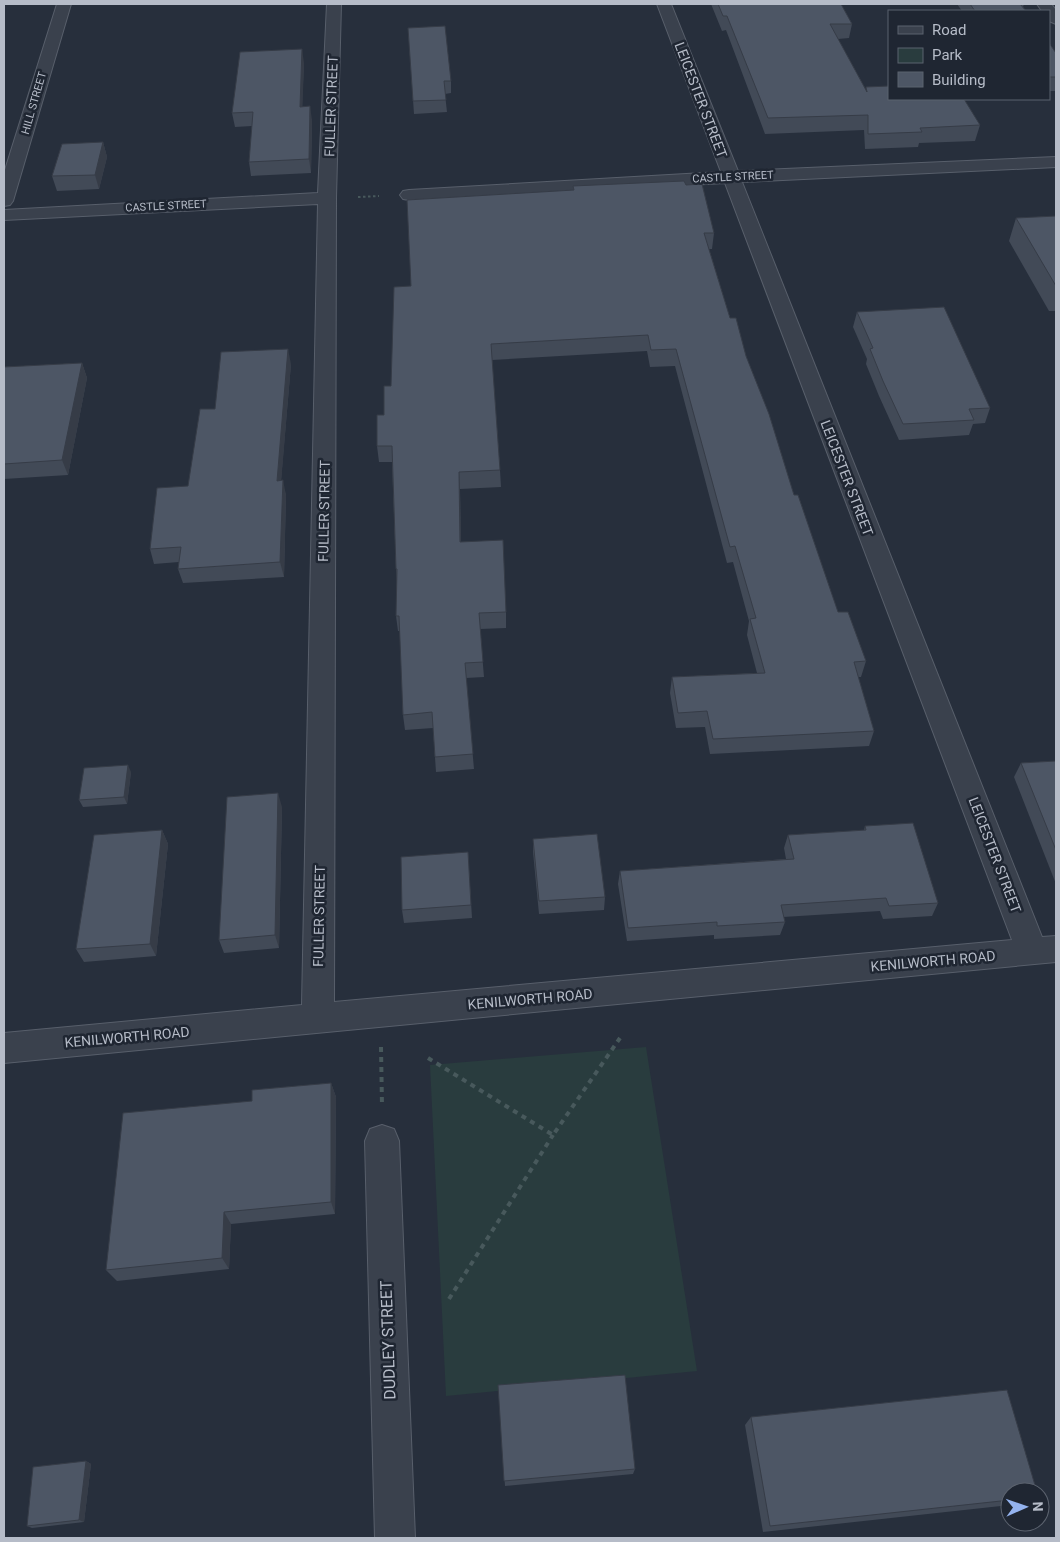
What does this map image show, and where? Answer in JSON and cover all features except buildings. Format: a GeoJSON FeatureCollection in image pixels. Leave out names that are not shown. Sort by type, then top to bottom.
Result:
{"type":"FeatureCollection","features":[{"type":"Feature","properties":{"kind":"street","name":"HILL STREET"},"geometry":{"type":"LineString","coordinates":[[4,201],[64,4]]}},
{"type":"Feature","properties":{"kind":"street","name":"FULLER STREET"},"geometry":{"type":"LineString","coordinates":[[318,1019],[327,198],[334,4]]}},
{"type":"Feature","properties":{"kind":"street","name":"LEICESTER STREET"},"geometry":{"type":"LineString","coordinates":[[664,4],[730,177],[1044,950]]}},
{"type":"Feature","properties":{"kind":"street","name":"CASTLE STREET"},"geometry":{"type":"LineString","coordinates":[[409,194],[1056,162]]}},
{"type":"Feature","properties":{"kind":"street","name":"CASTLE STREET"},"geometry":{"type":"LineString","coordinates":[[4,215],[327,198]]}},
{"type":"Feature","properties":{"kind":"street","name":"KENILWORTH ROAD"},"geometry":{"type":"LineString","coordinates":[[4,1048],[1044,950]]}},
{"type":"Feature","properties":{"kind":"street","name":"DUDLEY STREET"},"geometry":{"type":"LineString","coordinates":[[382,1141],[395,1538]]}},
{"type":"Feature","properties":{"kind":"path"},"geometry":{"type":"LineString","coordinates":[[327,198],[409,194]]}},
{"type":"Feature","properties":{"kind":"path"},"geometry":{"type":"LineString","coordinates":[[381,1013],[382,1141]]}},
{"type":"Feature","properties":{"kind":"path"},"geometry":{"type":"LineString","coordinates":[[449,1299],[553,1135],[620,1038]]}},
{"type":"Feature","properties":{"kind":"path"},"geometry":{"type":"LineString","coordinates":[[428,1058],[553,1135]]}},
{"type":"Feature","properties":{"kind":"green space"},"geometry":{"type":"Polygon","coordinates":[[[646,1047],[697,1371],[446,1396],[430,1065],[646,1047]]]}}]}
